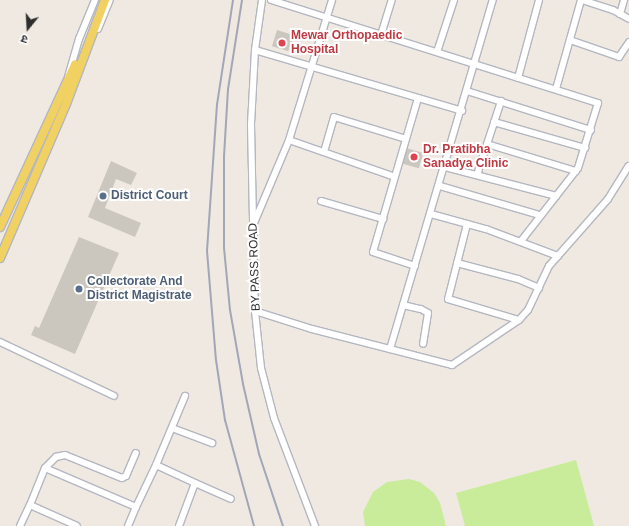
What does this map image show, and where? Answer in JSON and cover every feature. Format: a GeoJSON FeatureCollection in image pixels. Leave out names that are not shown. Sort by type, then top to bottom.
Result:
{"type":"FeatureCollection","features":[{"type":"Feature","properties":{"kind":"main road"},"geometry":{"type":"LineString","coordinates":[[0,258],[4,239],[50,142],[105,0]]}},
{"type":"Feature","properties":{"kind":"main road"},"geometry":{"type":"LineString","coordinates":[[0,227],[68,81],[89,40]]}},
{"type":"Feature","properties":{"kind":"main road"},"geometry":{"type":"LineString","coordinates":[[41,138],[50,142]]}},
{"type":"Feature","properties":{"kind":"street"},"geometry":{"type":"LineString","coordinates":[[68,81],[69,66],[95,0]]}},
{"type":"Feature","properties":{"kind":"street"},"geometry":{"type":"LineString","coordinates":[[78,71],[86,59],[110,0]]}},
{"type":"Feature","properties":{"kind":"street","name":"BY PASS ROAD"},"geometry":{"type":"LineString","coordinates":[[262,0],[255,50],[252,125],[255,311],[261,368],[274,418],[315,526]]}},
{"type":"Feature","properties":{"kind":"street"},"geometry":{"type":"LineString","coordinates":[[271,0],[598,103],[591,130],[576,171],[521,241]]}},
{"type":"Feature","properties":{"kind":"street"},"geometry":{"type":"LineString","coordinates":[[253,226],[289,140],[332,0]]}},
{"type":"Feature","properties":{"kind":"street"},"geometry":{"type":"LineString","coordinates":[[381,35],[392,0]]}},
{"type":"Feature","properties":{"kind":"street"},"geometry":{"type":"LineString","coordinates":[[437,52],[454,0]]}},
{"type":"Feature","properties":{"kind":"street"},"geometry":{"type":"LineString","coordinates":[[390,349],[440,186],[493,0]]}},
{"type":"Feature","properties":{"kind":"street"},"geometry":{"type":"LineString","coordinates":[[518,78],[538,0]]}},
{"type":"Feature","properties":{"kind":"street"},"geometry":{"type":"LineString","coordinates":[[556,89],[582,0],[620,14],[629,19]]}},
{"type":"Feature","properties":{"kind":"street"},"geometry":{"type":"LineString","coordinates":[[620,14],[624,0]]}},
{"type":"Feature","properties":{"kind":"street"},"geometry":{"type":"LineString","coordinates":[[570,40],[619,58],[629,42]]}},
{"type":"Feature","properties":{"kind":"street"},"geometry":{"type":"LineString","coordinates":[[255,50],[462,111]]}},
{"type":"Feature","properties":{"kind":"street"},"geometry":{"type":"LineString","coordinates":[[467,91],[591,130]]}},
{"type":"Feature","properties":{"kind":"street"},"geometry":{"type":"LineString","coordinates":[[415,266],[373,252],[418,98]]}},
{"type":"Feature","properties":{"kind":"street"},"geometry":{"type":"LineString","coordinates":[[478,175],[500,101]]}},
{"type":"Feature","properties":{"kind":"street"},"geometry":{"type":"LineString","coordinates":[[324,152],[334,117],[406,139]]}},
{"type":"Feature","properties":{"kind":"street"},"geometry":{"type":"LineString","coordinates":[[494,122],[585,148]]}},
{"type":"Feature","properties":{"kind":"street"},"geometry":{"type":"LineString","coordinates":[[289,140],[395,177]]}},
{"type":"Feature","properties":{"kind":"street"},"geometry":{"type":"LineString","coordinates":[[487,144],[576,171]]}},
{"type":"Feature","properties":{"kind":"street"},"geometry":{"type":"LineString","coordinates":[[255,311],[452,365],[519,320],[528,310],[540,288],[549,266],[608,199],[629,166]]}},
{"type":"Feature","properties":{"kind":"street"},"geometry":{"type":"LineString","coordinates":[[445,167],[556,196]]}},
{"type":"Feature","properties":{"kind":"street"},"geometry":{"type":"LineString","coordinates":[[440,186],[540,215]]}},
{"type":"Feature","properties":{"kind":"street"},"geometry":{"type":"LineString","coordinates":[[321,201],[383,219]]}},
{"type":"Feature","properties":{"kind":"street"},"geometry":{"type":"LineString","coordinates":[[431,214],[521,241],[558,256]]}},
{"type":"Feature","properties":{"kind":"street"},"geometry":{"type":"LineString","coordinates":[[467,224],[448,299],[519,320]]}},
{"type":"Feature","properties":{"kind":"street"},"geometry":{"type":"LineString","coordinates":[[457,263],[518,279],[540,288]]}},
{"type":"Feature","properties":{"kind":"street"},"geometry":{"type":"LineString","coordinates":[[403,305],[422,309],[428,313],[423,344]]}},
{"type":"Feature","properties":{"kind":"street"},"geometry":{"type":"LineString","coordinates":[[0,342],[114,396]]}},
{"type":"Feature","properties":{"kind":"street"},"geometry":{"type":"LineString","coordinates":[[128,526],[185,396]]}},
{"type":"Feature","properties":{"kind":"street"},"geometry":{"type":"LineString","coordinates":[[172,428],[212,443]]}},
{"type":"Feature","properties":{"kind":"street"},"geometry":{"type":"LineString","coordinates":[[20,526],[30,505],[44,468],[56,457],[65,455],[122,478],[126,476],[136,453]]}},
{"type":"Feature","properties":{"kind":"street"},"geometry":{"type":"LineString","coordinates":[[156,465],[231,499]]}},
{"type":"Feature","properties":{"kind":"street"},"geometry":{"type":"LineString","coordinates":[[44,468],[136,507]]}},
{"type":"Feature","properties":{"kind":"street"},"geometry":{"type":"LineString","coordinates":[[179,526],[195,483]]}},
{"type":"Feature","properties":{"kind":"street"},"geometry":{"type":"LineString","coordinates":[[30,505],[77,526]]}},
{"type":"Feature","properties":{"kind":"green space"},"geometry":{"type":"Polygon","coordinates":[[[576,460],[594,526],[465,526],[456,493],[576,460]]]}},
{"type":"Feature","properties":{"kind":"green space"},"geometry":{"type":"Polygon","coordinates":[[[409,479],[420,482],[434,493],[440,503],[446,526],[365,526],[363,512],[373,492],[387,482],[409,479]]]}},
{"type":"Feature","properties":{"kind":"building"},"geometry":{"type":"Polygon","coordinates":[[[277,30],[293,35],[288,51],[272,46],[277,30]]]}},
{"type":"Feature","properties":{"kind":"building"},"geometry":{"type":"Polygon","coordinates":[[[406,148],[423,153],[419,168],[402,163],[406,148]]]}},
{"type":"Feature","properties":{"kind":"building","name":"District Court"},"geometry":{"type":"Polygon","coordinates":[[[111,161],[137,173],[131,185],[116,179],[105,208],[141,223],[135,237],[88,217],[111,161]]]}},
{"type":"Feature","properties":{"kind":"building","name":"Collectorate And District Magistrate"},"geometry":{"type":"Polygon","coordinates":[[[79,237],[119,253],[75,354],[31,335],[35,326],[39,328],[79,237]]]}},
{"type":"Feature","properties":{"kind":"railway"},"geometry":{"type":"LineString","coordinates":[[233,0],[217,104],[207,251],[216,360],[225,420],[254,526]]}},
{"type":"Feature","properties":{"kind":"railway"},"geometry":{"type":"LineString","coordinates":[[242,0],[228,89],[224,157],[224,248],[230,310],[243,384],[259,454],[283,526]]}},
{"type":"Feature","properties":{"kind":"place","name":"Mewar Orthopaedic Hospital"},"geometry":{"type":"Point","coordinates":[282,43]}},
{"type":"Feature","properties":{"kind":"place","name":"Dr. Pratibha Sanadya Clinic"},"geometry":{"type":"Point","coordinates":[414,157]}},
{"type":"Feature","properties":{"kind":"place","name":"District Court"},"geometry":{"type":"Point","coordinates":[103,196]}},
{"type":"Feature","properties":{"kind":"place","name":"Collectorate And District Magistrate"},"geometry":{"type":"Point","coordinates":[79,289]}}]}
